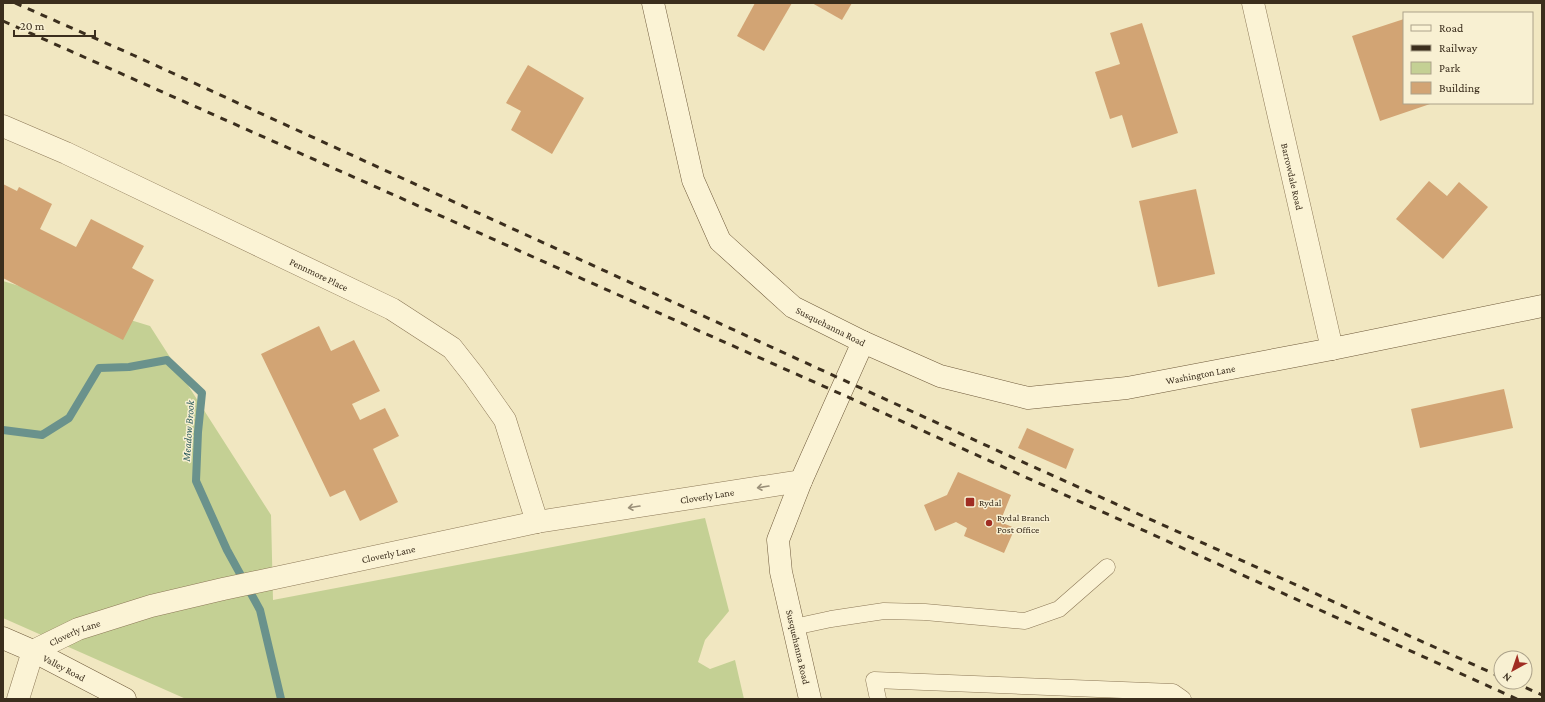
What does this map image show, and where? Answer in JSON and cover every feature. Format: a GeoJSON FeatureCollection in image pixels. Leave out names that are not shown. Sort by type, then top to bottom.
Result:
{"type":"FeatureCollection","features":[{"type":"Feature","properties":{"kind":"street","name":"Susquehanna Road"},"geometry":{"type":"LineString","coordinates":[[653,3],[693,180],[720,241],[793,307],[863,342],[801,481],[778,540],[781,572],[810,699]]}},
{"type":"Feature","properties":{"kind":"street","name":"Barrowdale Road"},"geometry":{"type":"LineString","coordinates":[[1253,3],[1332,349]]}},
{"type":"Feature","properties":{"kind":"street","name":"Pennmore Place"},"geometry":{"type":"LineString","coordinates":[[3,126],[66,153],[392,309],[452,348],[505,420],[537,522]]}},
{"type":"Feature","properties":{"kind":"street","name":"Washington Lane"},"geometry":{"type":"LineString","coordinates":[[863,342],[940,376],[1028,398],[1127,388],[1332,349],[1542,306]]}},
{"type":"Feature","properties":{"kind":"street","name":"Cloverly Lane"},"geometry":{"type":"LineString","coordinates":[[33,651],[78,629],[150,606],[223,588],[537,522],[801,481]]}},
{"type":"Feature","properties":{"kind":"street","name":"Valley Road"},"geometry":{"type":"LineString","coordinates":[[3,638],[33,651],[125,699]]}},
{"type":"Feature","properties":{"kind":"street"},"geometry":{"type":"LineString","coordinates":[[18,699],[33,651]]}},
{"type":"Feature","properties":{"kind":"lane"},"geometry":{"type":"LineString","coordinates":[[794,627],[831,619],[884,611],[925,612],[1025,621],[1059,609],[1107,567]]}},
{"type":"Feature","properties":{"kind":"lane"},"geometry":{"type":"LineString","coordinates":[[878,699],[874,680],[1173,692],[1183,699]]}},
{"type":"Feature","properties":{"kind":"green space"},"geometry":{"type":"Polygon","coordinates":[[[3,281],[150,326],[271,515],[273,600],[705,518],[729,611],[705,640],[698,662],[710,669],[735,660],[744,699],[186,699],[3,618],[3,281]]]}},
{"type":"Feature","properties":{"kind":"building"},"geometry":{"type":"Polygon","coordinates":[[[755,3],[792,3],[764,51],[737,36],[755,3]]]}},
{"type":"Feature","properties":{"kind":"building"},"geometry":{"type":"Polygon","coordinates":[[[812,3],[852,3],[842,20],[812,3]]]}},
{"type":"Feature","properties":{"kind":"building"},"geometry":{"type":"Polygon","coordinates":[[[1403,19],[1403,104],[1430,104],[1380,121],[1352,36],[1403,19]]]}},
{"type":"Feature","properties":{"kind":"building"},"geometry":{"type":"Polygon","coordinates":[[[1142,23],[1178,133],[1132,148],[1122,115],[1110,119],[1095,72],[1120,64],[1110,33],[1142,23]]]}},
{"type":"Feature","properties":{"kind":"building"},"geometry":{"type":"Polygon","coordinates":[[[528,65],[584,98],[552,154],[511,130],[521,111],[506,103],[528,65]]]}},
{"type":"Feature","properties":{"kind":"building"},"geometry":{"type":"Polygon","coordinates":[[[1429,181],[1447,196],[1459,182],[1488,207],[1443,259],[1396,219],[1429,181]]]}},
{"type":"Feature","properties":{"kind":"building"},"geometry":{"type":"Polygon","coordinates":[[[3,184],[17,191],[19,187],[52,204],[40,229],[76,247],[91,219],[144,246],[132,268],[154,280],[123,340],[3,278],[3,184]]]}},
{"type":"Feature","properties":{"kind":"building"},"geometry":{"type":"Polygon","coordinates":[[[1196,189],[1215,274],[1158,287],[1139,201],[1196,189]]]}},
{"type":"Feature","properties":{"kind":"building"},"geometry":{"type":"Polygon","coordinates":[[[319,326],[331,351],[354,340],[380,391],[352,404],[360,420],[385,408],[399,436],[373,449],[398,502],[360,521],[345,490],[330,497],[261,354],[319,326]]]}},
{"type":"Feature","properties":{"kind":"building"},"geometry":{"type":"Polygon","coordinates":[[[1504,389],[1513,428],[1420,448],[1411,409],[1504,389]]]}},
{"type":"Feature","properties":{"kind":"building"},"geometry":{"type":"Polygon","coordinates":[[[1027,428],[1074,449],[1066,469],[1018,448],[1027,428]]]}},
{"type":"Feature","properties":{"kind":"building"},"geometry":{"type":"Polygon","coordinates":[[[958,472],[1011,495],[1000,522],[1015,528],[1004,553],[964,536],[967,528],[956,522],[935,531],[924,505],[947,495],[958,472]]]}},
{"type":"Feature","properties":{"kind":"waterway","name":"Meadow Brook"},"geometry":{"type":"LineString","coordinates":[[3,430],[42,435],[69,418],[99,368],[129,367],[167,360],[202,393],[198,432],[196,481],[227,550],[260,610],[281,699]]}},
{"type":"Feature","properties":{"kind":"railway"},"geometry":{"type":"LineString","coordinates":[[15,3],[133,55],[1016,459],[1493,673]]}},
{"type":"Feature","properties":{"kind":"railway"},"geometry":{"type":"LineString","coordinates":[[3,21],[868,406],[1517,699]]}},
{"type":"Feature","properties":{"kind":"railway"},"geometry":{"type":"LineString","coordinates":[[1531,690],[1542,695]]}},
{"type":"Feature","properties":{"kind":"place","name":"Rydal"},"geometry":{"type":"Point","coordinates":[970,502]}},
{"type":"Feature","properties":{"kind":"place","name":"Rydal Branch Post Office"},"geometry":{"type":"Point","coordinates":[989,523]}}]}
